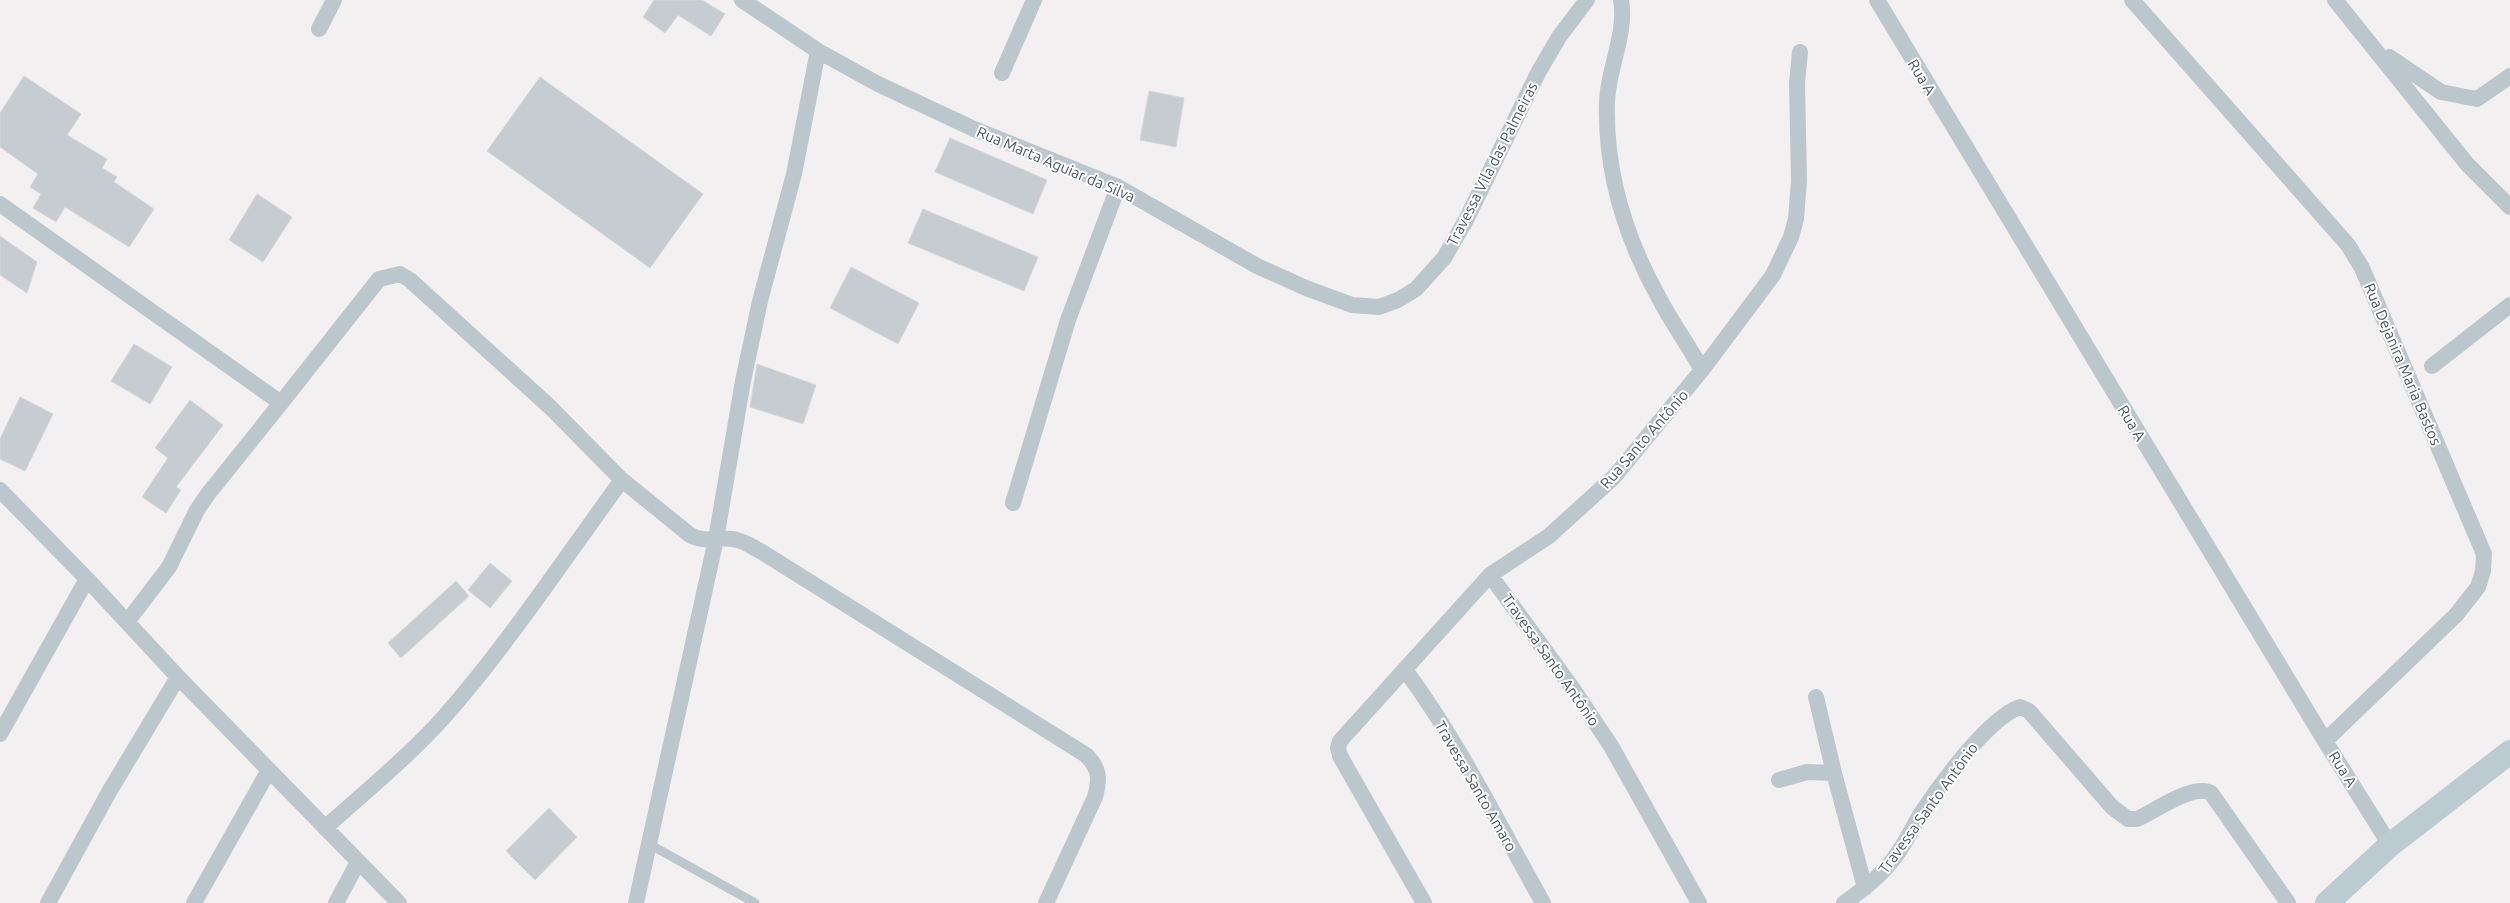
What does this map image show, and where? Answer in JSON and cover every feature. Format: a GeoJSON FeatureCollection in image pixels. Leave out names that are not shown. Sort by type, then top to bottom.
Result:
{"type":"FeatureCollection","features":[{"type":"Feature","properties":{"kind":"main road"},"geometry":{"type":"LineString","coordinates":[[2326,903],[2390,845],[2510,752]]}},
{"type":"Feature","properties":{"kind":"street"},"geometry":{"type":"LineString","coordinates":[[319,29],[334,0]]}},
{"type":"Feature","properties":{"kind":"street","name":"Rua Marta Aguiar da Silva"},"geometry":{"type":"LineString","coordinates":[[742,0],[818,51],[878,84],[974,129],[1118,188],[1257,266],[1352,305],[1379,307]]}},
{"type":"Feature","properties":{"kind":"street"},"geometry":{"type":"LineString","coordinates":[[1002,73],[1034,0]]}},
{"type":"Feature","properties":{"kind":"street","name":"Travessa Vila das Palmeiras"},"geometry":{"type":"LineString","coordinates":[[1379,307],[1398,300],[1416,289],[1444,258],[1466,220],[1538,72],[1559,38],[1587,0]]}},
{"type":"Feature","properties":{"kind":"street"},"geometry":{"type":"LineString","coordinates":[[1621,0],[1622,15],[1607,99],[1607,132],[1611,176],[1625,227],[1657,296],[1702,370]]}},
{"type":"Feature","properties":{"kind":"street","name":"Rua A"},"geometry":{"type":"LineString","coordinates":[[1877,0],[2325,741],[2390,845]]}},
{"type":"Feature","properties":{"kind":"street","name":"Rua Dejanira Maria Bastos"},"geometry":{"type":"LineString","coordinates":[[2132,0],[2348,245],[2366,277],[2484,554],[2483,571],[2478,587],[2456,615],[2325,741]]}},
{"type":"Feature","properties":{"kind":"street"},"geometry":{"type":"LineString","coordinates":[[2336,0],[2468,164],[2510,207]]}},
{"type":"Feature","properties":{"kind":"street"},"geometry":{"type":"LineString","coordinates":[[2374,48],[2441,92],[2477,99],[2499,86],[2510,76]]}},
{"type":"Feature","properties":{"kind":"street"},"geometry":{"type":"LineString","coordinates":[[636,903],[716,539],[743,381],[760,301],[797,158],[818,51]]}},
{"type":"Feature","properties":{"kind":"street","name":"Rua Santo Antônio"},"geometry":{"type":"LineString","coordinates":[[1417,900],[1338,748],[1344,735],[1406,671],[1490,575],[1549,536],[1597,494],[1647,440],[1773,275],[1791,237],[1796,219],[1799,181],[1797,83],[1800,52]]}},
{"type":"Feature","properties":{"kind":"street"},"geometry":{"type":"LineString","coordinates":[[1013,504],[1068,320],[1118,188]]}},
{"type":"Feature","properties":{"kind":"street"},"geometry":{"type":"LineString","coordinates":[[0,204],[282,403]]}},
{"type":"Feature","properties":{"kind":"street"},"geometry":{"type":"LineString","coordinates":[[127,622],[169,567],[193,518],[208,494],[379,279],[400,274],[410,280],[550,407],[622,480],[690,535],[699,540],[737,540],[792,570],[845,606],[1086,755],[1094,763],[1100,780],[1095,797],[1046,903]]}},
{"type":"Feature","properties":{"kind":"street"},"geometry":{"type":"LineString","coordinates":[[2432,366],[2510,305]]}},
{"type":"Feature","properties":{"kind":"street"},"geometry":{"type":"LineString","coordinates":[[325,828],[415,747],[444,717],[488,663],[622,480]]}},
{"type":"Feature","properties":{"kind":"street"},"geometry":{"type":"LineString","coordinates":[[0,490],[87,579],[178,677],[398,903]]}},
{"type":"Feature","properties":{"kind":"street","name":"Travessa Santo Antônio"},"geometry":{"type":"LineString","coordinates":[[1490,575],[1573,689],[1611,746],[1700,903]]}},
{"type":"Feature","properties":{"kind":"street"},"geometry":{"type":"LineString","coordinates":[[0,734],[87,579]]}},
{"type":"Feature","properties":{"kind":"street","name":"Travessa Santo Amaro"},"geometry":{"type":"LineString","coordinates":[[1406,671],[1445,729],[1542,903]]}},
{"type":"Feature","properties":{"kind":"street"},"geometry":{"type":"LineString","coordinates":[[48,903],[109,792],[178,677]]}},
{"type":"Feature","properties":{"kind":"street","name":"Travessa Santo Antônio"},"geometry":{"type":"LineString","coordinates":[[1816,697],[1865,888]]}},
{"type":"Feature","properties":{"kind":"street","name":"Travessa Santo Antônio"},"geometry":{"type":"LineString","coordinates":[[1844,903],[1865,888],[1895,858],[1921,814],[1970,749],[2002,718],[2020,707],[2029,711],[2112,807],[2128,819],[2139,818],[2193,792],[2205,790],[2211,793],[2288,903]]}},
{"type":"Feature","properties":{"kind":"street"},"geometry":{"type":"LineString","coordinates":[[194,903],[269,770]]}},
{"type":"Feature","properties":{"kind":"street"},"geometry":{"type":"LineString","coordinates":[[1778,780],[1807,772],[1834,773]]}},
{"type":"Feature","properties":{"kind":"street"},"geometry":{"type":"LineString","coordinates":[[336,903],[358,862]]}},
{"type":"Feature","properties":{"kind":"lane"},"geometry":{"type":"LineString","coordinates":[[649,844],[755,903]]}},
{"type":"Feature","properties":{"kind":"building"},"geometry":{"type":"Polygon","coordinates":[[[654,0],[702,0],[725,14],[711,36],[678,15],[665,33],[643,17],[654,0]]]}},
{"type":"Feature","properties":{"kind":"building"},"geometry":{"type":"Polygon","coordinates":[[[24,76],[81,114],[67,135],[107,159],[102,168],[117,177],[114,182],[154,209],[129,247],[65,207],[56,222],[33,208],[41,194],[30,187],[38,174],[0,147],[0,113],[24,76]]]}},
{"type":"Feature","properties":{"kind":"building"},"geometry":{"type":"Polygon","coordinates":[[[540,77],[703,194],[650,268],[487,151],[540,77]]]}},
{"type":"Feature","properties":{"kind":"building"},"geometry":{"type":"Polygon","coordinates":[[[1149,91],[1184,98],[1176,147],[1140,140],[1149,91]]]}},
{"type":"Feature","properties":{"kind":"building"},"geometry":{"type":"Polygon","coordinates":[[[950,138],[1047,180],[1033,214],[935,172],[950,138]]]}},
{"type":"Feature","properties":{"kind":"building"},"geometry":{"type":"Polygon","coordinates":[[[257,194],[292,217],[263,262],[229,240],[257,194]]]}},
{"type":"Feature","properties":{"kind":"building"},"geometry":{"type":"Polygon","coordinates":[[[923,209],[1038,257],[1024,291],[908,243],[923,209]]]}},
{"type":"Feature","properties":{"kind":"building"},"geometry":{"type":"Polygon","coordinates":[[[0,236],[37,262],[27,293],[0,275],[0,236]]]}},
{"type":"Feature","properties":{"kind":"building"},"geometry":{"type":"Polygon","coordinates":[[[851,267],[919,303],[898,344],[830,308],[851,267]]]}},
{"type":"Feature","properties":{"kind":"building"},"geometry":{"type":"Polygon","coordinates":[[[134,344],[172,367],[150,404],[111,381],[134,344]]]}},
{"type":"Feature","properties":{"kind":"building"},"geometry":{"type":"Polygon","coordinates":[[[757,364],[816,385],[803,424],[750,407],[757,364]]]}},
{"type":"Feature","properties":{"kind":"building"},"geometry":{"type":"Polygon","coordinates":[[[20,397],[53,414],[25,471],[0,459],[0,439],[20,397]]]}},
{"type":"Feature","properties":{"kind":"building"},"geometry":{"type":"Polygon","coordinates":[[[190,400],[223,425],[176,487],[181,490],[166,513],[142,497],[168,458],[155,448],[190,400]]]}},
{"type":"Feature","properties":{"kind":"building"},"geometry":{"type":"Polygon","coordinates":[[[490,563],[512,581],[490,608],[468,590],[490,563]]]}},
{"type":"Feature","properties":{"kind":"building"},"geometry":{"type":"Polygon","coordinates":[[[456,581],[469,596],[401,658],[388,643],[456,581]]]}},
{"type":"Feature","properties":{"kind":"building"},"geometry":{"type":"Polygon","coordinates":[[[549,808],[577,837],[535,880],[506,851],[549,808]]]}}]}
